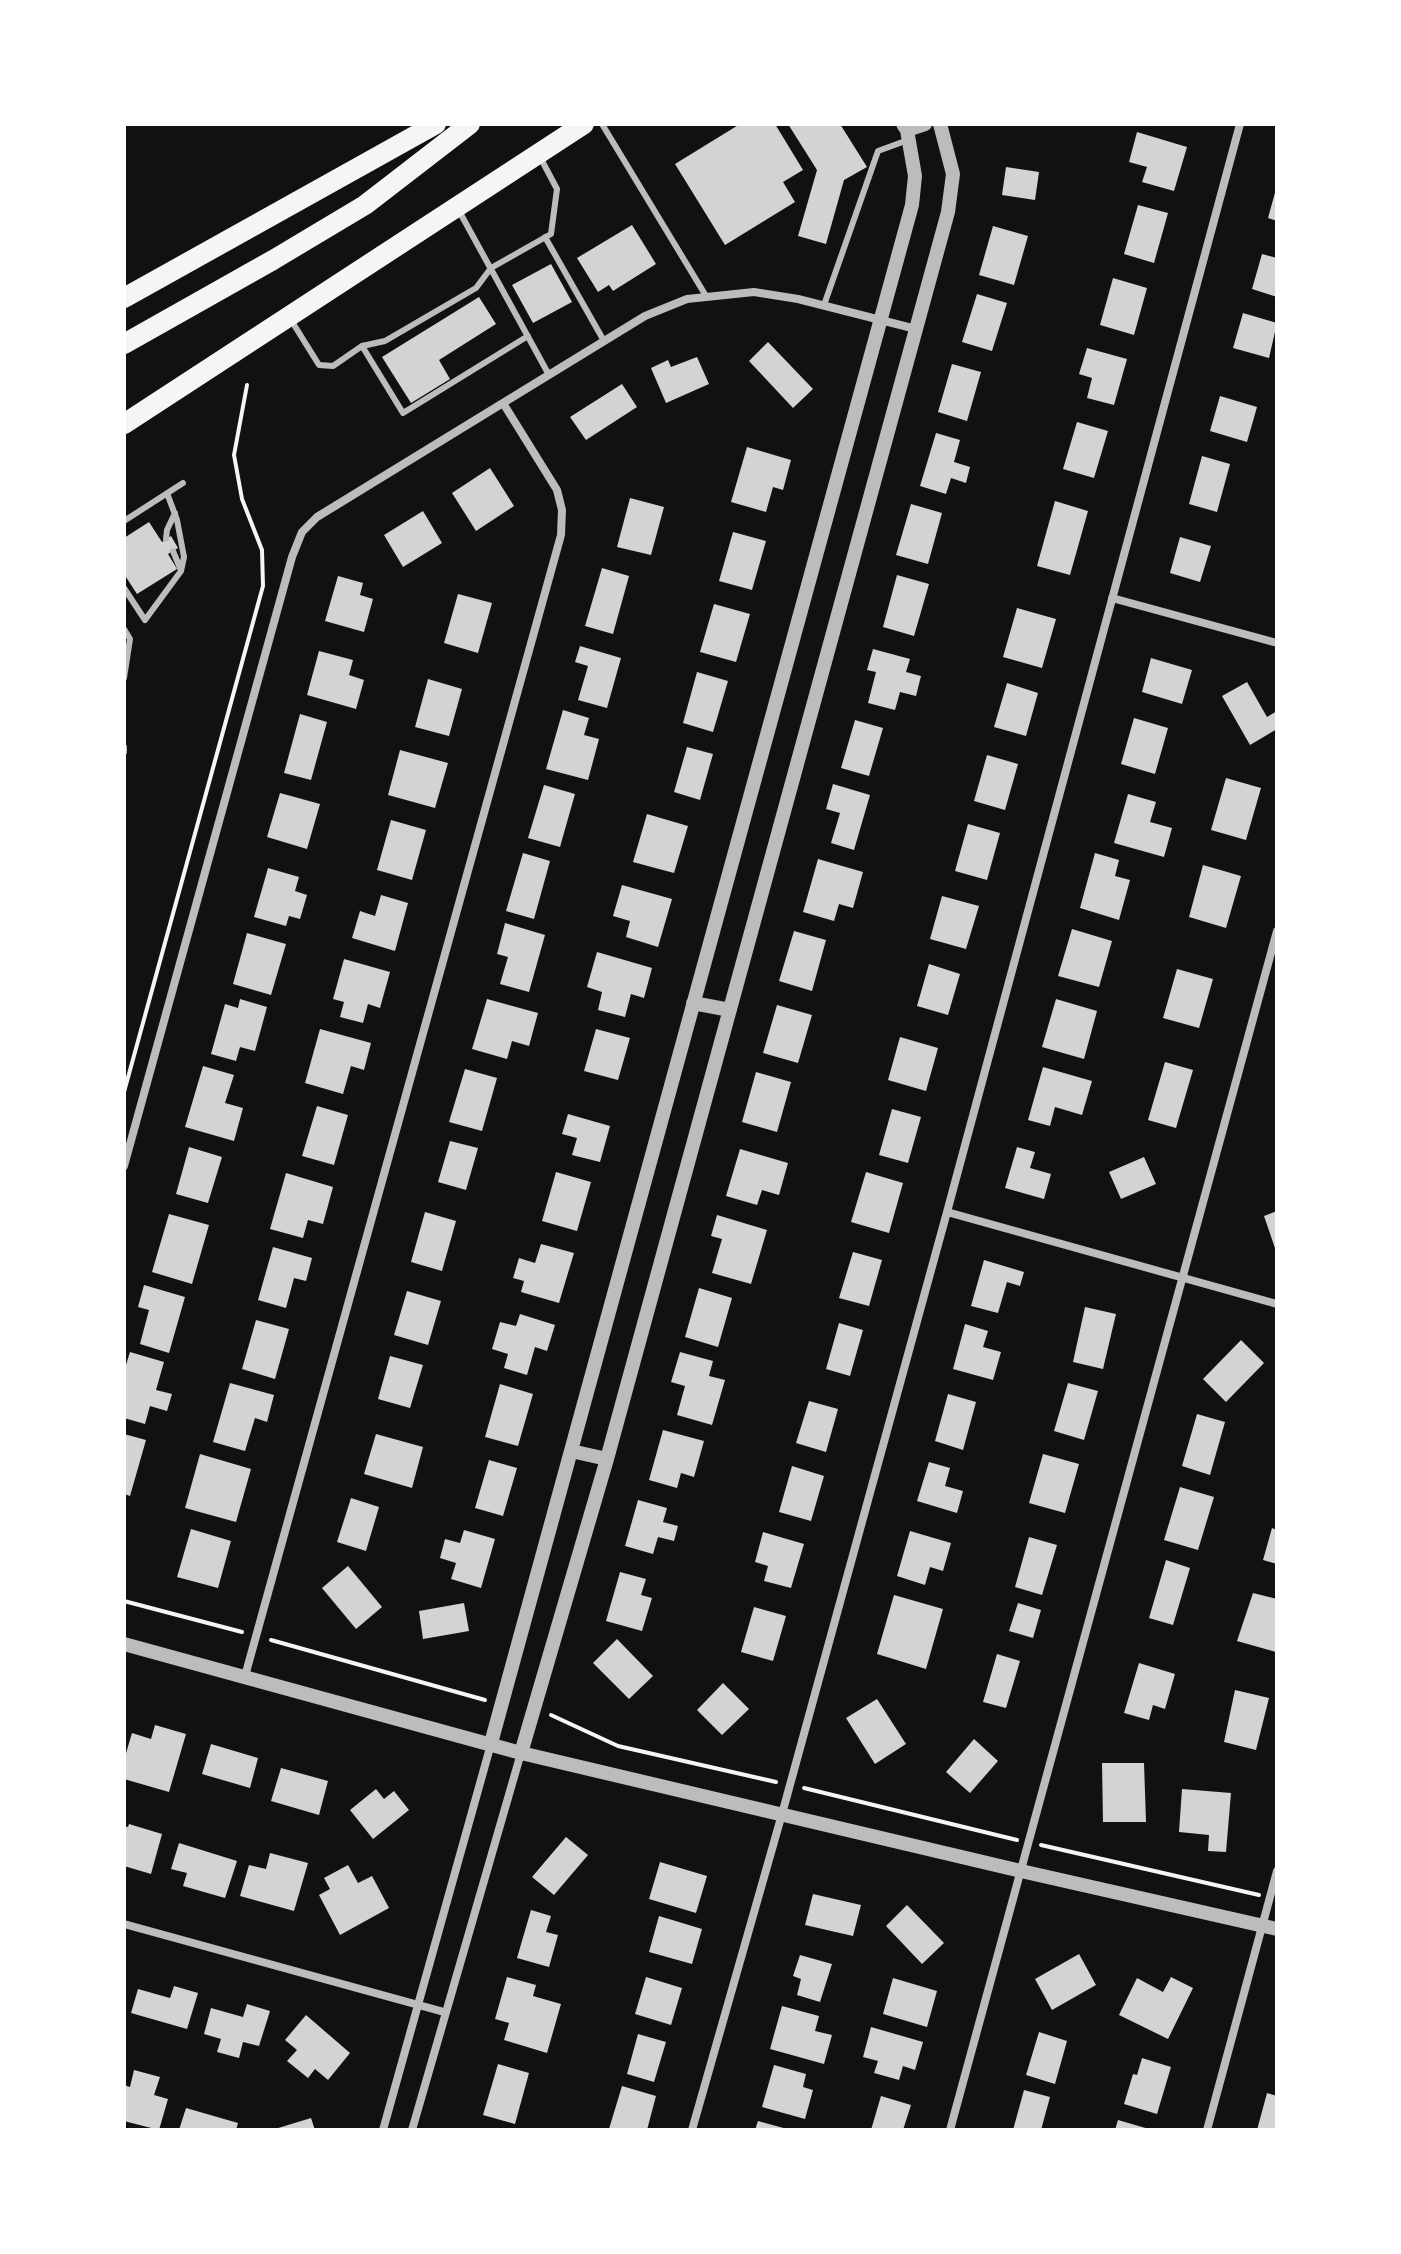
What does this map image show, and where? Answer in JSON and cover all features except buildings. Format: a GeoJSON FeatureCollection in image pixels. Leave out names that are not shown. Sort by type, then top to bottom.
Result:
{"type":"FeatureCollection","features":[{"type":"Feature","properties":{"kind":"main road"},"geometry":{"type":"LineString","coordinates":[[124,344],[365,205],[470,124]]}},
{"type":"Feature","properties":{"kind":"main road"},"geometry":{"type":"LineString","coordinates":[[124,424],[584,124]]}},
{"type":"Feature","properties":{"kind":"main road"},"geometry":{"type":"LineString","coordinates":[[124,298],[432,125]]}},
{"type":"Feature","properties":{"kind":"street"},"geometry":{"type":"LineString","coordinates":[[383,2130],[912,205],[915,176],[906,131],[925,124]]}},
{"type":"Feature","properties":{"kind":"street"},"geometry":{"type":"LineString","coordinates":[[412,2130],[607,1459],[916,329],[950,199],[953,174],[940,124]]}},
{"type":"Feature","properties":{"kind":"street"},"geometry":{"type":"LineString","coordinates":[[692,2130],[947,1212],[1240,124]]}},
{"type":"Feature","properties":{"kind":"street"},"geometry":{"type":"LineString","coordinates":[[124,1166],[292,557],[302,532],[317,517],[645,316],[687,299],[754,292],[824,305],[916,329]]}},
{"type":"Feature","properties":{"kind":"street"},"geometry":{"type":"LineString","coordinates":[[245,1676],[561,535],[562,510],[557,490],[503,403]]}},
{"type":"Feature","properties":{"kind":"street"},"geometry":{"type":"LineString","coordinates":[[1112,598],[1277,643]]}},
{"type":"Feature","properties":{"kind":"street"},"geometry":{"type":"LineString","coordinates":[[950,2130],[1277,931]]}},
{"type":"Feature","properties":{"kind":"street"},"geometry":{"type":"LineString","coordinates":[[693,1003],[730,1010]]}},
{"type":"Feature","properties":{"kind":"street"},"geometry":{"type":"LineString","coordinates":[[947,1212],[1277,1304]]}},
{"type":"Feature","properties":{"kind":"street"},"geometry":{"type":"LineString","coordinates":[[571,1451],[607,1459]]}},
{"type":"Feature","properties":{"kind":"street"},"geometry":{"type":"LineString","coordinates":[[124,1644],[521,1753],[1270,1928]]}},
{"type":"Feature","properties":{"kind":"street"},"geometry":{"type":"LineString","coordinates":[[1207,2130],[1270,1928],[1277,1871]]}},
{"type":"Feature","properties":{"kind":"street"},"geometry":{"type":"LineString","coordinates":[[124,1924],[444,2012]]}},
{"type":"Feature","properties":{"kind":"lane"},"geometry":{"type":"LineString","coordinates":[[602,124],[706,296]]}},
{"type":"Feature","properties":{"kind":"lane"},"geometry":{"type":"LineString","coordinates":[[432,125],[442,147]]}},
{"type":"Feature","properties":{"kind":"lane"},"geometry":{"type":"LineString","coordinates":[[824,305],[871,165],[878,151],[906,131]]}},
{"type":"Feature","properties":{"kind":"lane"},"geometry":{"type":"LineString","coordinates":[[289,317],[319,365],[333,366],[362,346],[385,341],[476,288],[491,268],[551,234],[557,189],[539,154]]}},
{"type":"Feature","properties":{"kind":"lane"},"geometry":{"type":"LineString","coordinates":[[457,207],[549,375]]}},
{"type":"Feature","properties":{"kind":"lane"},"geometry":{"type":"LineString","coordinates":[[545,237],[604,341]]}},
{"type":"Feature","properties":{"kind":"lane"},"geometry":{"type":"LineString","coordinates":[[362,346],[403,413],[528,336]]}},
{"type":"Feature","properties":{"kind":"lane"},"geometry":{"type":"LineString","coordinates":[[124,521],[183,483]]}},
{"type":"Feature","properties":{"kind":"lane"},"geometry":{"type":"LineString","coordinates":[[124,588],[145,620],[181,571],[184,557],[175,513],[167,493]]}},
{"type":"Feature","properties":{"kind":"lane"},"geometry":{"type":"LineString","coordinates":[[166,539],[175,513]]}},
{"type":"Feature","properties":{"kind":"lane"},"geometry":{"type":"LineString","coordinates":[[173,551],[181,571]]}},
{"type":"Feature","properties":{"kind":"lane"},"geometry":{"type":"LineString","coordinates":[[124,629],[130,639],[124,678]]}},
{"type":"Feature","properties":{"kind":"path"},"geometry":{"type":"LineString","coordinates":[[124,1092],[263,586],[262,550],[242,499],[234,455],[247,385]]}},
{"type":"Feature","properties":{"kind":"path"},"geometry":{"type":"LineString","coordinates":[[124,1601],[247,1633]]}},
{"type":"Feature","properties":{"kind":"path"},"geometry":{"type":"LineString","coordinates":[[271,1640],[489,1701]]}},
{"type":"Feature","properties":{"kind":"path"},"geometry":{"type":"LineString","coordinates":[[542,1711],[618,1746],[776,1782]]}},
{"type":"Feature","properties":{"kind":"path"},"geometry":{"type":"LineString","coordinates":[[806,1788],[1014,1839]]}},
{"type":"Feature","properties":{"kind":"path"},"geometry":{"type":"LineString","coordinates":[[1048,1847],[1255,1894]]}}]}
